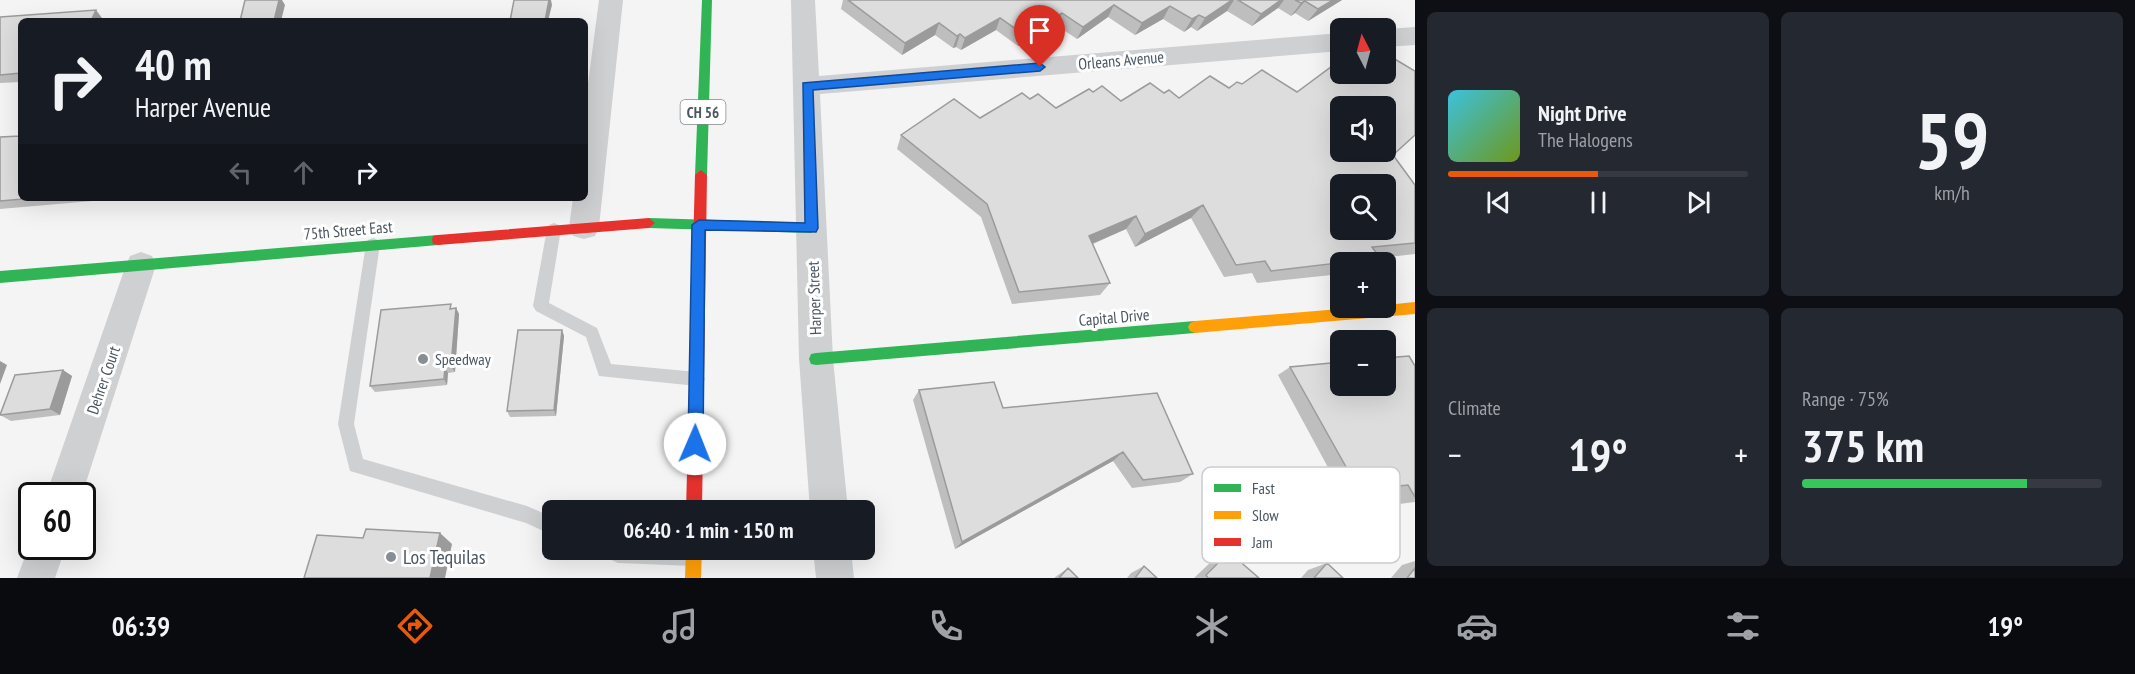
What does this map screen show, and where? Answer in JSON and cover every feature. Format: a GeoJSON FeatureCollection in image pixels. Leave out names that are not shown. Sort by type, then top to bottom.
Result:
{"type":"FeatureCollection","features":[{"type":"Feature","properties":{"kind":"street"},"geometry":{"type":"LineString","coordinates":[[588,193],[611,0]]}},
{"type":"Feature","properties":{"kind":"street","name":"CH 56"},"geometry":{"type":"LineString","coordinates":[[694,500],[699,225],[707,0]]}},
{"type":"Feature","properties":{"kind":"street"},"geometry":{"type":"LineString","coordinates":[[803,0],[807,86]]}},
{"type":"Feature","properties":{"kind":"street"},"geometry":{"type":"LineString","coordinates":[[1396,37],[1415,36]]}},
{"type":"Feature","properties":{"kind":"street","name":"Orleans Avenue"},"geometry":{"type":"LineString","coordinates":[[807,86],[1330,43]]}},
{"type":"Feature","properties":{"kind":"street","name":"Harper Street"},"geometry":{"type":"LineString","coordinates":[[807,86],[816,359],[828,500]]}},
{"type":"Feature","properties":{"kind":"street"},"geometry":{"type":"LineString","coordinates":[[584,227],[587,201]]}},
{"type":"Feature","properties":{"kind":"street","name":"75th Street East"},"geometry":{"type":"LineString","coordinates":[[0,277],[639,223],[811,228]]}},
{"type":"Feature","properties":{"kind":"street","name":"Dehrer Court"},"geometry":{"type":"LineString","coordinates":[[68,482],[141,265]]}},
{"type":"Feature","properties":{"kind":"street","name":"Capital Drive"},"geometry":{"type":"LineString","coordinates":[[816,359],[1415,308]]}},
{"type":"Feature","properties":{"kind":"street"},"geometry":{"type":"LineString","coordinates":[[36,578],[42,560]]}},
{"type":"Feature","properties":{"kind":"street"},"geometry":{"type":"LineString","coordinates":[[693,578],[694,560]]}},
{"type":"Feature","properties":{"kind":"street"},"geometry":{"type":"LineString","coordinates":[[833,560],[835,578]]}},
{"type":"Feature","properties":{"kind":"lane"},"geometry":{"type":"LineString","coordinates":[[554,229],[541,306],[592,333],[605,371],[697,379]]}},
{"type":"Feature","properties":{"kind":"lane"},"geometry":{"type":"LineString","coordinates":[[372,244],[346,424],[356,465],[527,515],[542,522]]}},
{"type":"Feature","properties":{"kind":"building"},"geometry":{"type":"Polygon","coordinates":[[[245,0],[279,0],[275,18],[241,18],[245,0]]]}},
{"type":"Feature","properties":{"kind":"building"},"geometry":{"type":"Polygon","coordinates":[[[514,0],[549,0],[546,18],[511,18],[514,0]]]}},
{"type":"Feature","properties":{"kind":"building"},"geometry":{"type":"Polygon","coordinates":[[[848,0],[1232,0],[1205,18],[1199,15],[1192,19],[1170,6],[1142,23],[1114,5],[1083,27],[1062,13],[1023,34],[1000,18],[965,38],[960,34],[957,36],[939,23],[905,43],[848,0]]]}},
{"type":"Feature","properties":{"kind":"building"},"geometry":{"type":"Polygon","coordinates":[[[1238,0],[1281,0],[1261,14],[1238,0]]]}},
{"type":"Feature","properties":{"kind":"building"},"geometry":{"type":"Polygon","coordinates":[[[1295,0],[1333,0],[1318,9],[1305,1],[1301,3],[1295,0]]]}},
{"type":"Feature","properties":{"kind":"building"},"geometry":{"type":"Polygon","coordinates":[[[96,10],[92,18],[18,18],[18,73],[0,75],[0,17],[96,10]]]}},
{"type":"Feature","properties":{"kind":"building"},"geometry":{"type":"Polygon","coordinates":[[[1396,60],[1415,71],[1415,135],[1396,152],[1396,96],[1330,96],[1330,162],[1396,162],[1396,159],[1415,185],[1415,243],[1372,247],[1376,252],[1330,252],[1330,264],[1271,271],[1265,261],[1236,265],[1203,205],[1145,234],[1136,216],[1089,236],[1110,283],[1019,292],[987,204],[901,135],[954,99],[980,118],[1022,93],[1030,99],[1038,94],[1056,108],[1089,89],[1093,92],[1102,86],[1121,101],[1150,83],[1164,93],[1169,90],[1179,98],[1210,76],[1229,88],[1237,82],[1242,84],[1262,70],[1297,92],[1330,68],[1330,84],[1396,84],[1396,60]]]}},
{"type":"Feature","properties":{"kind":"building"},"geometry":{"type":"Polygon","coordinates":[[[18,136],[18,199],[0,201],[0,137],[18,136]]]}},
{"type":"Feature","properties":{"kind":"building"},"geometry":{"type":"Polygon","coordinates":[[[451,304],[450,309],[456,308],[451,366],[445,367],[444,379],[370,386],[381,310],[451,304]]]}},
{"type":"Feature","properties":{"kind":"building"},"geometry":{"type":"Polygon","coordinates":[[[518,330],[562,330],[554,410],[507,411],[518,330]]]}},
{"type":"Feature","properties":{"kind":"building"},"geometry":{"type":"Polygon","coordinates":[[[1409,356],[1415,366],[1415,497],[1408,485],[1400,486],[1400,467],[1346,467],[1290,367],[1330,363],[1330,396],[1396,396],[1396,357],[1409,356]]]}},
{"type":"Feature","properties":{"kind":"building"},"geometry":{"type":"Polygon","coordinates":[[[63,370],[50,409],[0,415],[15,375],[63,370]]]}},
{"type":"Feature","properties":{"kind":"building"},"geometry":{"type":"Polygon","coordinates":[[[994,382],[1003,408],[1157,393],[1193,474],[1143,480],[1123,452],[962,542],[919,390],[994,382]]]}},
{"type":"Feature","properties":{"kind":"building","name":"Los Tequilas"},"geometry":{"type":"Polygon","coordinates":[[[366,529],[440,533],[430,578],[304,578],[317,535],[363,538],[366,529]]]}},
{"type":"Feature","properties":{"kind":"building"},"geometry":{"type":"Polygon","coordinates":[[[1218,563],[1242,563],[1259,578],[1208,578],[1206,575],[1218,563]]]}},
{"type":"Feature","properties":{"kind":"building"},"geometry":{"type":"Polygon","coordinates":[[[1327,563],[1343,578],[1314,578],[1327,563]]]}},
{"type":"Feature","properties":{"kind":"building"},"geometry":{"type":"Polygon","coordinates":[[[1144,566],[1157,578],[1135,578],[1144,566]]]}},
{"type":"Feature","properties":{"kind":"building"},"geometry":{"type":"Polygon","coordinates":[[[1068,568],[1078,578],[1059,578],[1068,568]]]}},
{"type":"Feature","properties":{"kind":"building"},"geometry":{"type":"Polygon","coordinates":[[[1415,568],[1415,578],[1407,578],[1415,568]]]}},
{"type":"Feature","properties":{"kind":"traffic: fast"},"geometry":{"type":"LineString","coordinates":[[701,175],[707,0]]}},
{"type":"Feature","properties":{"kind":"traffic: fast"},"geometry":{"type":"LineString","coordinates":[[649,223],[811,228]]}},
{"type":"Feature","properties":{"kind":"traffic: fast"},"geometry":{"type":"LineString","coordinates":[[0,277],[438,240]]}},
{"type":"Feature","properties":{"kind":"traffic: fast"},"geometry":{"type":"LineString","coordinates":[[816,359],[1195,327]]}},
{"type":"Feature","properties":{"kind":"traffic: slow"},"geometry":{"type":"LineString","coordinates":[[1195,327],[1415,308]]}},
{"type":"Feature","properties":{"kind":"traffic: slow"},"geometry":{"type":"LineString","coordinates":[[693,578],[694,560]]}},
{"type":"Feature","properties":{"kind":"traffic: jam"},"geometry":{"type":"LineString","coordinates":[[694,500],[701,175]]}},
{"type":"Feature","properties":{"kind":"traffic: jam"},"geometry":{"type":"LineString","coordinates":[[438,240],[649,223]]}},
{"type":"Feature","properties":{"kind":"place","name":"Speedway"},"geometry":{"type":"Point","coordinates":[423,359]}},
{"type":"Feature","properties":{"kind":"place","name":"Los Tequilas"},"geometry":{"type":"Point","coordinates":[391,557]}},
{"type":"Feature","properties":{"kind":"route"},"geometry":{"type":"LineString","coordinates":[[695,444],[699,225],[811,228],[807,86],[1040,67]]}}]}
